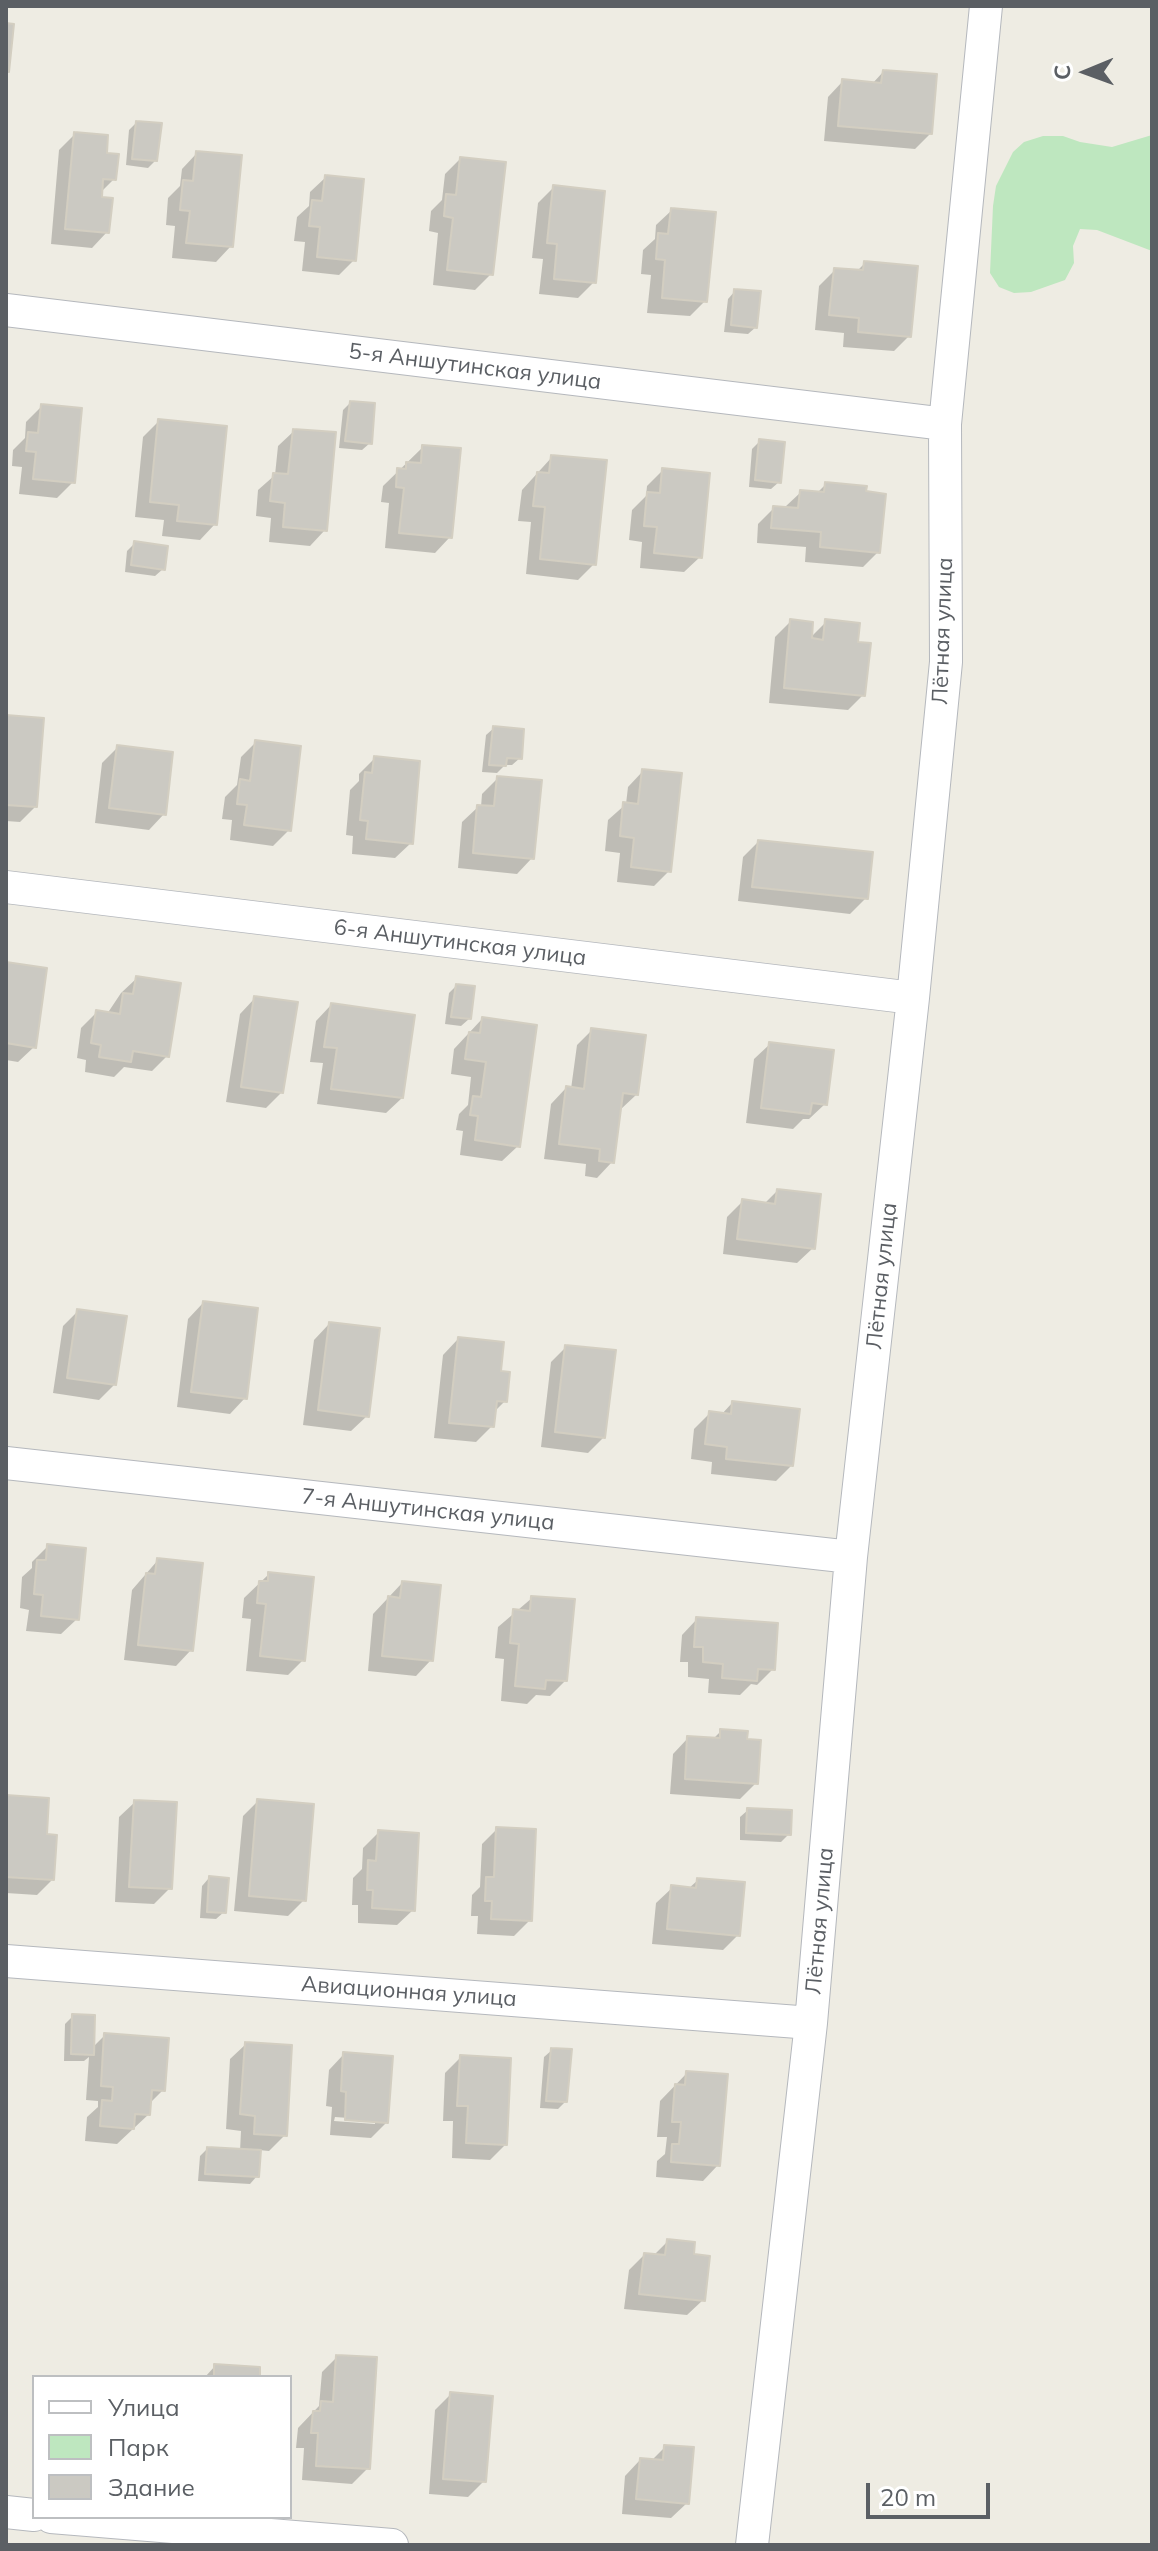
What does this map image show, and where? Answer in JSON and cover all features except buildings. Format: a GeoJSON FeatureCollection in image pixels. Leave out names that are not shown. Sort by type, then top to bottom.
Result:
{"type":"FeatureCollection","features":[{"type":"Feature","properties":{"kind":"street","name":"Лётная улица"},"geometry":{"type":"LineString","coordinates":[[752,2545],[811,2023],[851,1557],[913,998],[946,662],[945,424],[986,6]]}},
{"type":"Feature","properties":{"kind":"street","name":"5-я Аншутинская улица"},"geometry":{"type":"LineString","coordinates":[[6,310],[945,424]]}},
{"type":"Feature","properties":{"kind":"street","name":"6-я Аншутинская улица"},"geometry":{"type":"LineString","coordinates":[[6,887],[913,998]]}},
{"type":"Feature","properties":{"kind":"street","name":"7-я Аншутинская улица"},"geometry":{"type":"LineString","coordinates":[[6,1463],[851,1557]]}},
{"type":"Feature","properties":{"kind":"street","name":"Авиационная улица"},"geometry":{"type":"LineString","coordinates":[[6,1961],[811,2023]]}},
{"type":"Feature","properties":{"kind":"street"},"geometry":{"type":"LineString","coordinates":[[6,2512],[32,2515]]}},
{"type":"Feature","properties":{"kind":"street"},"geometry":{"type":"LineString","coordinates":[[57,2519],[102,2534],[392,2545]]}},
{"type":"Feature","properties":{"kind":"green space"},"geometry":{"type":"Polygon","coordinates":[[[1152,135],[1152,251],[1097,230],[1080,229],[1073,246],[1074,263],[1065,280],[1031,292],[1014,293],[999,287],[990,273],[993,206],[996,186],[1013,152],[1024,142],[1043,136],[1063,136],[1112,147],[1152,135]]]}}]}
